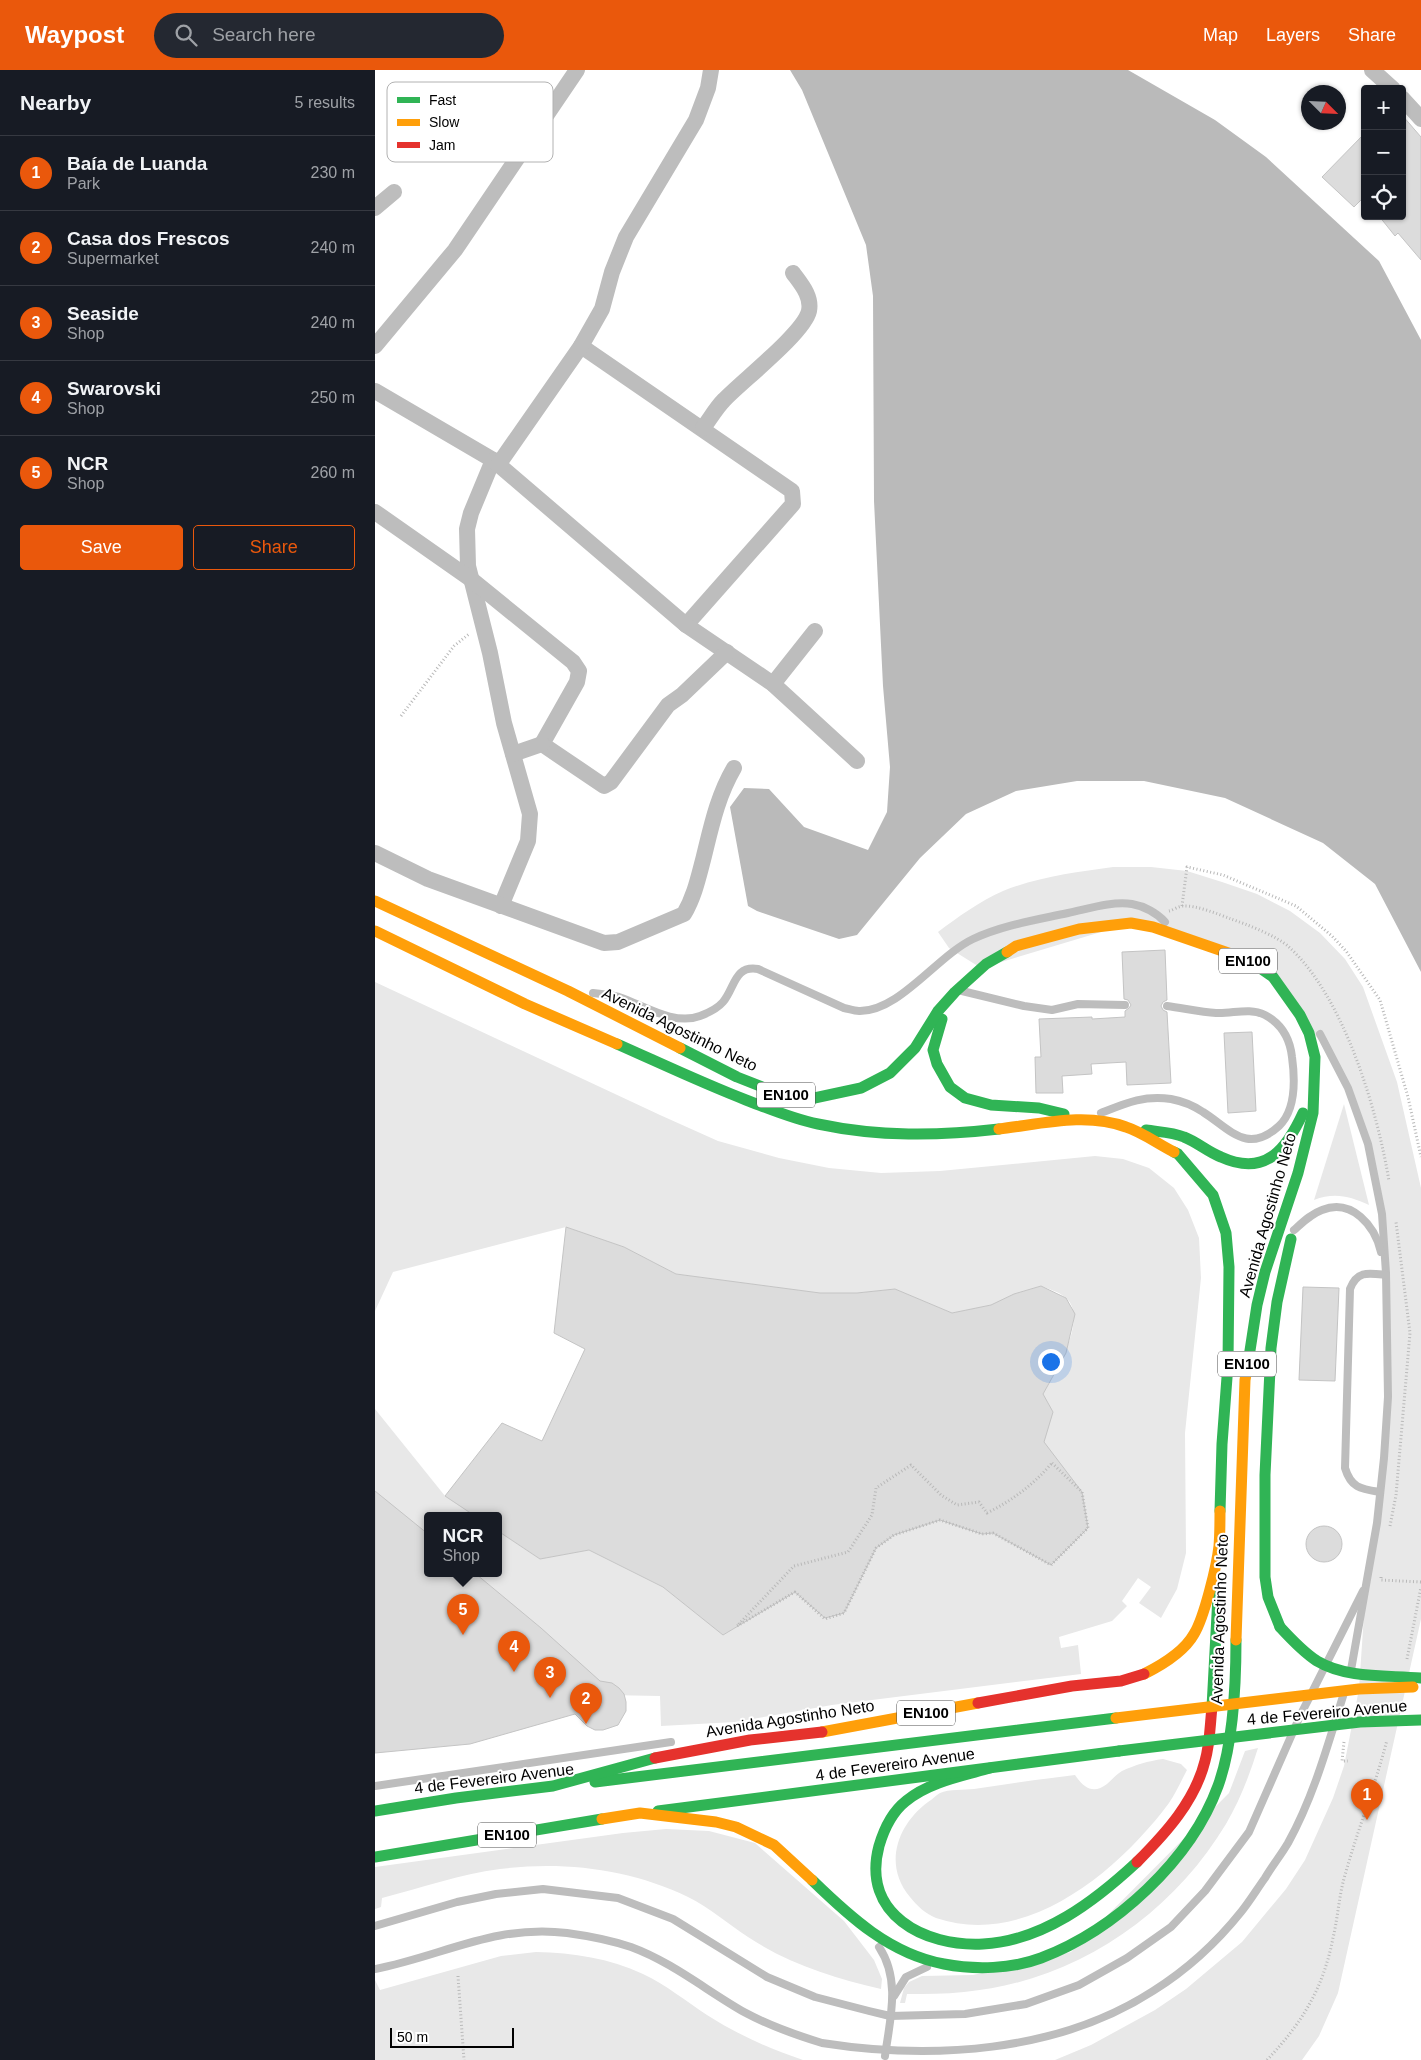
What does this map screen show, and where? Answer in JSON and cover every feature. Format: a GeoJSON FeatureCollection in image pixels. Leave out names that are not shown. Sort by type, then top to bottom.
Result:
{"type":"FeatureCollection","features":[{"type":"Feature","properties":{"kind":"main road","name":"Avenida Agostinho Neto"},"geometry":{"type":"LineString","coordinates":[[375,901],[568,991],[737,1077],[775,1092],[805,1100],[861,1088],[890,1073],[915,1048],[938,1011],[956,991],[986,964],[1016,946],[1079,929],[1131,923],[1153,927],[1229,952],[1262,969],[1273,977],[1300,1015],[1309,1033],[1315,1057],[1313,1113],[1298,1173],[1265,1272],[1257,1305],[1245,1380],[1236,1609],[1236,1680],[1225,1765],[1218,1787],[1204,1816],[1162,1876],[1137,1900],[1089,1934],[1041,1958],[1015,1964],[981,1968],[943,1964],[904,1951],[878,1938],[838,1905],[791,1859],[773,1845],[735,1828],[716,1822],[640,1813]]}},
{"type":"Feature","properties":{"kind":"main road","name":"Avenida Agostinho Neto"},"geometry":{"type":"LineString","coordinates":[[375,931],[525,1004],[720,1090],[792,1117],[841,1129],[870,1133],[924,1135],[958,1134],[1085,1118],[1127,1127],[1178,1154],[1189,1165],[1213,1195],[1226,1233],[1229,1267],[1228,1364],[1222,1444],[1219,1546],[1206,1606],[1194,1635],[1174,1656],[1159,1667],[1141,1676],[1121,1681],[1072,1686],[816,1733],[725,1744],[661,1756],[553,1786]]}},
{"type":"Feature","properties":{"kind":"main road"},"geometry":{"type":"LineString","coordinates":[[956,991],[940,1023],[933,1050],[937,1064],[950,1087],[965,1098],[991,1105],[1039,1108],[1085,1118]]}},
{"type":"Feature","properties":{"kind":"main road"},"geometry":{"type":"LineString","coordinates":[[1127,1127],[1177,1134],[1196,1142],[1224,1159],[1238,1164],[1259,1163],[1278,1155],[1297,1128],[1303,1112],[1315,1057]]}},
{"type":"Feature","properties":{"kind":"main road"},"geometry":{"type":"LineString","coordinates":[[1315,1057],[1323,1085],[1320,1116],[1277,1302],[1271,1348],[1265,1475],[1265,1578],[1267,1597],[1280,1627],[1298,1647],[1325,1665],[1359,1672],[1421,1678]]}},
{"type":"Feature","properties":{"kind":"main road"},"geometry":{"type":"LineString","coordinates":[[990,1768],[920,1792],[896,1810],[883,1833],[876,1859],[875,1876],[878,1890],[887,1906],[899,1920],[913,1930],[945,1942],[970,1945],[997,1942],[1026,1936],[1058,1922],[1115,1883],[1161,1836],[1181,1811],[1204,1766],[1215,1687],[1219,1546]]}},
{"type":"Feature","properties":{"kind":"main road","name":"4 de Fevereiro Avenue"},"geometry":{"type":"LineString","coordinates":[[375,1811],[456,1798],[670,1774],[1359,1689],[1421,1687]]}},
{"type":"Feature","properties":{"kind":"main road","name":"4 de Fevereiro Avenue"},"geometry":{"type":"LineString","coordinates":[[375,1857],[640,1813],[740,1799],[1360,1722],[1421,1720]]}},
{"type":"Feature","properties":{"kind":"street"},"geometry":{"type":"LineString","coordinates":[[553,105],[577,70]]}},
{"type":"Feature","properties":{"kind":"street"},"geometry":{"type":"LineString","coordinates":[[501,906],[528,841],[530,814],[503,722],[490,653],[481,624],[468,566],[467,529],[471,513],[496,463],[581,346],[602,309],[612,272],[626,237],[696,120],[708,88],[711,70]]}},
{"type":"Feature","properties":{"kind":"street"},"geometry":{"type":"LineString","coordinates":[[1373,70],[1389,85]]}},
{"type":"Feature","properties":{"kind":"street"},"geometry":{"type":"LineString","coordinates":[[1406,102],[1421,119]]}},
{"type":"Feature","properties":{"kind":"street"},"geometry":{"type":"LineString","coordinates":[[375,346],[455,250],[515,162]]}},
{"type":"Feature","properties":{"kind":"street"},"geometry":{"type":"LineString","coordinates":[[375,208],[394,192]]}},
{"type":"Feature","properties":{"kind":"street"},"geometry":{"type":"LineString","coordinates":[[703,428],[723,401],[793,335],[804,322],[809,309],[807,292],[793,273]]}},
{"type":"Feature","properties":{"kind":"street"},"geometry":{"type":"LineString","coordinates":[[581,346],[785,484],[792,491],[793,504],[686,625]]}},
{"type":"Feature","properties":{"kind":"street"},"geometry":{"type":"LineString","coordinates":[[375,391],[496,463],[686,625],[773,684],[857,761]]}},
{"type":"Feature","properties":{"kind":"street"},"geometry":{"type":"LineString","coordinates":[[375,512],[472,580],[573,662],[579,672],[577,682],[542,744],[513,754]]}},
{"type":"Feature","properties":{"kind":"street"},"geometry":{"type":"LineString","coordinates":[[773,684],[815,631]]}},
{"type":"Feature","properties":{"kind":"street"},"geometry":{"type":"LineString","coordinates":[[542,744],[604,786],[611,782],[668,705],[682,695],[727,652]]}},
{"type":"Feature","properties":{"kind":"street"},"geometry":{"type":"LineString","coordinates":[[375,853],[428,880],[604,943],[619,942],[684,914],[697,886],[720,794],[734,768]]}},
{"type":"Feature","properties":{"kind":"lane"},"geometry":{"type":"LineString","coordinates":[[568,991],[617,997],[673,1017],[686,1019],[698,1017],[717,1008],[743,970],[749,968],[758,969],[844,1008],[858,1012],[872,1010],[892,1001],[949,954],[972,939],[1018,924],[1103,906],[1132,904],[1159,916],[1175,935]]}},
{"type":"Feature","properties":{"kind":"lane"},"geometry":{"type":"LineString","coordinates":[[956,991],[1024,1006],[1052,1010],[1078,1004],[1125,1005]]}},
{"type":"Feature","properties":{"kind":"lane"},"geometry":{"type":"LineString","coordinates":[[1085,1118],[1138,1099],[1159,1098],[1186,1104],[1203,1112],[1230,1133],[1251,1140],[1267,1135],[1285,1120],[1294,1089],[1294,1072],[1290,1043],[1283,1030],[1271,1018],[1257,1011],[1218,1013],[1167,1006]]}},
{"type":"Feature","properties":{"kind":"lane"},"geometry":{"type":"LineString","coordinates":[[924,2059],[970,2058],[1023,2048],[1095,2023],[1153,1991],[1201,1954],[1241,1912],[1287,1846],[1308,1803],[1352,1666],[1377,1524],[1388,1397],[1386,1275],[1380,1206],[1368,1144],[1349,1088],[1317,1029],[1300,1015]]}},
{"type":"Feature","properties":{"kind":"lane"},"geometry":{"type":"LineString","coordinates":[[1293,1230],[1312,1215],[1325,1209],[1338,1208],[1362,1216],[1380,1246],[1386,1275]]}},
{"type":"Feature","properties":{"kind":"lane"},"geometry":{"type":"LineString","coordinates":[[1380,1492],[1356,1486],[1348,1479],[1345,1468],[1350,1288],[1353,1280],[1358,1276],[1367,1273],[1386,1275]]}},
{"type":"Feature","properties":{"kind":"lane"},"geometry":{"type":"LineString","coordinates":[[375,1926],[457,1902],[496,1894],[543,1889],[618,1898],[673,1919],[767,1977],[815,1996],[890,2016],[965,2014],[1026,2004],[1079,1984],[1127,1958],[1171,1926],[1205,1891],[1249,1832],[1300,1716],[1366,1585]]}},
{"type":"Feature","properties":{"kind":"lane"},"geometry":{"type":"LineString","coordinates":[[375,1786],[687,1741],[725,1744]]}},
{"type":"Feature","properties":{"kind":"lane"},"geometry":{"type":"LineString","coordinates":[[375,1780],[406,1781]]}},
{"type":"Feature","properties":{"kind":"lane"},"geometry":{"type":"LineString","coordinates":[[868,1930],[883,1952],[889,1967],[893,1998],[885,2056]]}},
{"type":"Feature","properties":{"kind":"lane"},"geometry":{"type":"LineString","coordinates":[[375,1969],[480,1940],[516,1933],[562,1933],[601,1938],[632,1948],[665,1963],[747,2014],[769,2023],[824,2044],[915,2060]]}},
{"type":"Feature","properties":{"kind":"lane"},"geometry":{"type":"LineString","coordinates":[[893,1998],[906,1977],[925,1967],[943,1964]]}},
{"type":"Feature","properties":{"kind":"path"},"geometry":{"type":"LineString","coordinates":[[401,716],[454,646],[481,624]]}},
{"type":"Feature","properties":{"kind":"path"},"geometry":{"type":"LineString","coordinates":[[1182,906],[1187,867],[1223,875],[1296,906],[1332,936],[1346,951],[1380,1000],[1408,1097],[1421,1157]]}},
{"type":"Feature","properties":{"kind":"path"},"geometry":{"type":"LineString","coordinates":[[1052,1463],[1082,1492],[1088,1528],[1051,1566],[993,1533],[983,1534],[940,1520],[893,1535],[876,1548],[844,1613],[825,1618],[795,1592],[737,1626],[794,1566],[847,1552],[872,1515],[875,1488],[911,1465],[941,1494],[957,1505],[979,1502],[987,1513],[1022,1493],[1052,1463]]}},
{"type":"Feature","properties":{"kind":"path"},"geometry":{"type":"LineString","coordinates":[[1408,1652],[1421,1587]]}},
{"type":"Feature","properties":{"kind":"path"},"geometry":{"type":"LineString","coordinates":[[1345,1734],[1342,1761],[1348,1761]]}},
{"type":"Feature","properties":{"kind":"path"},"geometry":{"type":"LineString","coordinates":[[1267,2060],[1290,2036],[1311,2004],[1325,1969],[1333,1940],[1342,1884],[1386,1743]]}},
{"type":"Feature","properties":{"kind":"path"},"geometry":{"type":"LineString","coordinates":[[458,1976],[464,2060]]}},
{"type":"Feature","properties":{"kind":"shaded area"},"geometry":{"type":"Polygon","coordinates":[[[790,70],[1128,70],[1215,120],[1266,157],[1379,261],[1421,340],[1421,972],[1375,884],[1323,843],[1225,798],[1144,781],[1077,781],[1016,791],[966,814],[920,858],[857,935],[839,939],[757,911],[748,906],[730,807],[744,788],[769,789],[804,827],[868,850],[887,812],[890,767],[883,686],[874,501],[873,296],[866,245],[802,90],[790,70]]]}},
{"type":"Feature","properties":{"kind":"shaded area"},"geometry":{"type":"Polygon","coordinates":[[[1113,867],[1151,867],[1187,871],[1257,894],[1290,911],[1320,933],[1345,959],[1363,987],[1397,1082],[1421,1188],[1421,1619],[1338,1993],[1319,2036],[1302,2060],[1055,2060],[1091,2045],[1155,2010],[1186,1989],[1242,1942],[1286,1889],[1305,1860],[1333,1798],[1344,1766],[1359,1689],[1366,1585],[1377,1523],[1388,1397],[1382,1214],[1368,1144],[1335,1060],[1262,969],[1131,923],[981,968],[949,948],[938,932],[978,904],[1016,886],[1071,873],[1113,867]]]}},
{"type":"Feature","properties":{"kind":"shaded area"},"geometry":{"type":"Polygon","coordinates":[[[375,982],[718,1141],[779,1158],[829,1168],[881,1173],[940,1171],[1095,1156],[1123,1159],[1149,1168],[1174,1188],[1188,1210],[1199,1238],[1201,1278],[1185,1433],[1186,1553],[1177,1589],[1161,1618],[1139,1603],[1151,1587],[1138,1578],[1122,1601],[1127,1606],[1112,1621],[1059,1637],[1061,1648],[1078,1645],[1081,1674],[832,1705],[735,1722],[661,1726],[660,1696],[607,1695],[539,1661],[433,1577],[502,1577],[502,1534],[540,1559],[589,1550],[663,1587],[723,1635],[795,1592],[825,1618],[844,1613],[876,1548],[894,1535],[940,1520],[982,1534],[993,1533],[1051,1565],[1088,1528],[1082,1492],[1052,1463],[1042,1436],[1053,1412],[1043,1394],[1062,1360],[1072,1332],[1074,1318],[1072,1307],[1066,1298],[1057,1292],[1041,1286],[1015,1294],[991,1305],[952,1313],[895,1289],[857,1293],[820,1293],[676,1274],[624,1247],[566,1227],[393,1272],[375,1311],[375,982]]]}},
{"type":"Feature","properties":{"kind":"shaded area"},"geometry":{"type":"Polygon","coordinates":[[[1344,1104],[1369,1205],[1342,1196],[1328,1196],[1314,1200],[1344,1104]]]}},
{"type":"Feature","properties":{"kind":"shaded area"},"geometry":{"type":"Polygon","coordinates":[[[375,1409],[445,1496],[469,1512],[424,1512],[424,1570],[375,1530],[375,1409]]]}},
{"type":"Feature","properties":{"kind":"shaded area"},"geometry":{"type":"Polygon","coordinates":[[[1258,1748],[1236,1806],[1203,1858],[1177,1888],[1147,1915],[1115,1939],[1080,1959],[1043,1975],[1004,1986],[964,1992],[907,1994],[905,2003],[900,2003],[904,1988],[909,1982],[922,1976],[973,1975],[1071,1952],[1229,1793],[1245,1751],[1258,1748]]]}},
{"type":"Feature","properties":{"kind":"shaded area"},"geometry":{"type":"Polygon","coordinates":[[[1163,1759],[1181,1764],[1187,1770],[1169,1803],[1124,1854],[1097,1877],[1068,1897],[1037,1913],[1004,1923],[970,1925],[936,1918],[919,1907],[902,1885],[897,1872],[897,1846],[908,1822],[917,1811],[940,1793],[1075,1775],[1085,1786],[1097,1789],[1107,1784],[1122,1771],[1163,1759]]]}},
{"type":"Feature","properties":{"kind":"shaded area"},"geometry":{"type":"Polygon","coordinates":[[[666,1829],[709,1831],[755,1843],[844,1921],[874,1960],[882,1979],[881,1989],[829,1975],[779,1955],[748,1937],[696,1901],[666,1887],[620,1874],[596,1870],[548,1866],[485,1871],[382,1898],[381,1907],[375,1909],[375,1867],[623,1833],[666,1829]]]}},
{"type":"Feature","properties":{"kind":"shaded area"},"geometry":{"type":"Polygon","coordinates":[[[536,1952],[591,1957],[643,1974],[730,2028],[766,2046],[803,2060],[375,2060],[375,1980],[380,1990],[501,1956],[536,1952]]]}},
{"type":"Feature","properties":{"kind":"building"},"geometry":{"type":"Polygon","coordinates":[[[1406,120],[1421,137],[1421,260],[1398,233],[1395,236],[1382,220],[1406,220],[1406,120]]]}},
{"type":"Feature","properties":{"kind":"building"},"geometry":{"type":"Polygon","coordinates":[[[1361,137],[1361,200],[1354,207],[1322,177],[1361,137]]]}},
{"type":"Feature","properties":{"kind":"building"},"geometry":{"type":"Polygon","coordinates":[[[1165,950],[1167,1000],[1161,1006],[1167,1012],[1171,1083],[1127,1085],[1126,1062],[1091,1064],[1092,1074],[1062,1076],[1063,1093],[1036,1093],[1035,1057],[1041,1057],[1039,1019],[1125,1017],[1125,1011],[1131,1005],[1128,1000],[1124,999],[1122,952],[1165,950]]]}},
{"type":"Feature","properties":{"kind":"building"},"geometry":{"type":"Polygon","coordinates":[[[1252,1032],[1256,1111],[1228,1113],[1224,1033],[1252,1032]]]}},
{"type":"Feature","properties":{"kind":"building"},"geometry":{"type":"Polygon","coordinates":[[[566,1227],[624,1247],[676,1274],[820,1293],[857,1293],[895,1289],[952,1313],[991,1305],[1014,1294],[1041,1286],[1066,1298],[1075,1314],[1066,1353],[1043,1394],[1053,1412],[1044,1442],[1082,1492],[1088,1528],[1051,1565],[993,1533],[982,1534],[940,1520],[894,1535],[876,1548],[844,1613],[825,1618],[795,1592],[723,1635],[663,1587],[589,1550],[540,1559],[502,1534],[502,1512],[469,1512],[445,1496],[502,1423],[542,1441],[585,1349],[554,1333],[566,1227]]]}},
{"type":"Feature","properties":{"kind":"building"},"geometry":{"type":"Polygon","coordinates":[[[1303,1287],[1339,1288],[1335,1381],[1299,1380],[1303,1287]]]}},
{"type":"Feature","properties":{"kind":"building"},"geometry":{"type":"Polygon","coordinates":[[[375,1491],[424,1531],[424,1577],[480,1577],[541,1628],[600,1681],[612,1683],[619,1688],[624,1694],[626,1711],[618,1725],[603,1730],[595,1730],[587,1726],[575,1714],[470,1744],[375,1753],[375,1491]]]}},
{"type":"Feature","properties":{"kind":"building"},"geometry":{"type":"Polygon","coordinates":[[[1324,1526],[1331,1527],[1337,1531],[1341,1537],[1341,1551],[1337,1557],[1331,1561],[1324,1562],[1317,1561],[1311,1557],[1307,1551],[1306,1544],[1307,1537],[1311,1531],[1317,1527],[1324,1526]]]}},
{"type":"Feature","properties":{"kind":"traffic: fast"},"geometry":{"type":"LineString","coordinates":[[680,1048],[737,1077],[775,1092],[805,1100],[861,1088],[890,1073],[915,1048],[938,1011],[955,992],[986,964],[1007,952]]}},
{"type":"Feature","properties":{"kind":"traffic: fast"},"geometry":{"type":"LineString","coordinates":[[1237,956],[1250,961],[1273,977],[1300,1015],[1309,1033],[1315,1057],[1313,1113],[1298,1173],[1265,1272],[1257,1305],[1249,1357]]}},
{"type":"Feature","properties":{"kind":"traffic: fast"},"geometry":{"type":"LineString","coordinates":[[942,1019],[933,1050],[937,1064],[950,1087],[965,1098],[991,1105],[1039,1108],[1064,1114]]}},
{"type":"Feature","properties":{"kind":"traffic: fast"},"geometry":{"type":"LineString","coordinates":[[617,1044],[697,1080],[782,1114],[818,1124],[863,1131],[909,1134],[999,1129]]}},
{"type":"Feature","properties":{"kind":"traffic: fast"},"geometry":{"type":"LineString","coordinates":[[1146,1130],[1179,1135],[1221,1157],[1250,1164],[1262,1162],[1281,1148],[1303,1113]]}},
{"type":"Feature","properties":{"kind":"traffic: fast"},"geometry":{"type":"LineString","coordinates":[[1174,1152],[1178,1154],[1213,1195],[1226,1233],[1229,1267],[1228,1364],[1222,1444],[1220,1511]]}},
{"type":"Feature","properties":{"kind":"traffic: fast"},"geometry":{"type":"LineString","coordinates":[[1280,1627],[1268,1597],[1265,1577],[1265,1475],[1271,1348],[1277,1302],[1291,1239]]}},
{"type":"Feature","properties":{"kind":"traffic: fast"},"geometry":{"type":"LineString","coordinates":[[1212,1707],[1218,1596]]}},
{"type":"Feature","properties":{"kind":"traffic: fast"},"geometry":{"type":"LineString","coordinates":[[1280,1627],[1307,1654],[1329,1667],[1354,1673],[1421,1678]]}},
{"type":"Feature","properties":{"kind":"traffic: fast"},"geometry":{"type":"LineString","coordinates":[[812,1880],[872,1932],[906,1952],[924,1959],[968,1967],[1006,1966],[1030,1962],[1069,1946],[1096,1930],[1147,1889],[1170,1866],[1206,1813],[1218,1786],[1227,1752],[1234,1694],[1236,1640]]}},
{"type":"Feature","properties":{"kind":"traffic: fast"},"geometry":{"type":"LineString","coordinates":[[595,1782],[1116,1718]]}},
{"type":"Feature","properties":{"kind":"traffic: fast"},"geometry":{"type":"LineString","coordinates":[[1119,1751],[1360,1722],[1421,1720]]}},
{"type":"Feature","properties":{"kind":"traffic: fast"},"geometry":{"type":"LineString","coordinates":[[658,1811],[1119,1751]]}},
{"type":"Feature","properties":{"kind":"traffic: fast"},"geometry":{"type":"LineString","coordinates":[[375,1811],[456,1798],[553,1786],[655,1758]]}},
{"type":"Feature","properties":{"kind":"traffic: fast"},"geometry":{"type":"LineString","coordinates":[[990,1768],[946,1780],[915,1794],[901,1805],[889,1821],[879,1846],[876,1870],[879,1890],[888,1908],[902,1922],[919,1932],[939,1940],[983,1944],[1005,1941],[1047,1927],[1067,1916],[1104,1891],[1137,1862]]}},
{"type":"Feature","properties":{"kind":"traffic: fast"},"geometry":{"type":"LineString","coordinates":[[375,1857],[602,1819]]}},
{"type":"Feature","properties":{"kind":"traffic: slow"},"geometry":{"type":"LineString","coordinates":[[375,901],[568,991],[680,1048]]}},
{"type":"Feature","properties":{"kind":"traffic: slow"},"geometry":{"type":"LineString","coordinates":[[1007,952],[1016,946],[1079,929],[1131,923],[1153,927],[1237,956]]}},
{"type":"Feature","properties":{"kind":"traffic: slow"},"geometry":{"type":"LineString","coordinates":[[375,931],[525,1004],[617,1044]]}},
{"type":"Feature","properties":{"kind":"traffic: slow"},"geometry":{"type":"LineString","coordinates":[[999,1129],[1063,1120],[1095,1120],[1132,1129],[1174,1152]]}},
{"type":"Feature","properties":{"kind":"traffic: slow"},"geometry":{"type":"LineString","coordinates":[[1236,1640],[1245,1380],[1249,1357]]}},
{"type":"Feature","properties":{"kind":"traffic: slow"},"geometry":{"type":"LineString","coordinates":[[1144,1674],[1165,1662],[1185,1647],[1198,1626],[1218,1555],[1220,1511]]}},
{"type":"Feature","properties":{"kind":"traffic: slow"},"geometry":{"type":"LineString","coordinates":[[1116,1718],[1359,1689],[1413,1687]]}},
{"type":"Feature","properties":{"kind":"traffic: slow"},"geometry":{"type":"LineString","coordinates":[[822,1732],[978,1703]]}},
{"type":"Feature","properties":{"kind":"traffic: slow"},"geometry":{"type":"LineString","coordinates":[[602,1819],[640,1813],[716,1822],[736,1827],[774,1845],[812,1880]]}},
{"type":"Feature","properties":{"kind":"traffic: jam"},"geometry":{"type":"LineString","coordinates":[[978,1703],[1072,1686],[1121,1681],[1144,1674]]}},
{"type":"Feature","properties":{"kind":"traffic: jam"},"geometry":{"type":"LineString","coordinates":[[1137,1862],[1169,1828],[1194,1790],[1207,1755],[1212,1707]]}},
{"type":"Feature","properties":{"kind":"traffic: jam"},"geometry":{"type":"LineString","coordinates":[[655,1758],[750,1740],[822,1732]]}},
{"type":"Feature","properties":{"kind":"place","name":"NCR"},"geometry":{"type":"Point","coordinates":[463,1635]}},
{"type":"Feature","properties":{"kind":"place","name":"Swarovski"},"geometry":{"type":"Point","coordinates":[514,1672]}},
{"type":"Feature","properties":{"kind":"place","name":"Seaside"},"geometry":{"type":"Point","coordinates":[550,1698]}},
{"type":"Feature","properties":{"kind":"place","name":"Casa dos Frescos"},"geometry":{"type":"Point","coordinates":[586,1724]}},
{"type":"Feature","properties":{"kind":"place","name":"Baía de Luanda"},"geometry":{"type":"Point","coordinates":[1367,1820]}}]}
